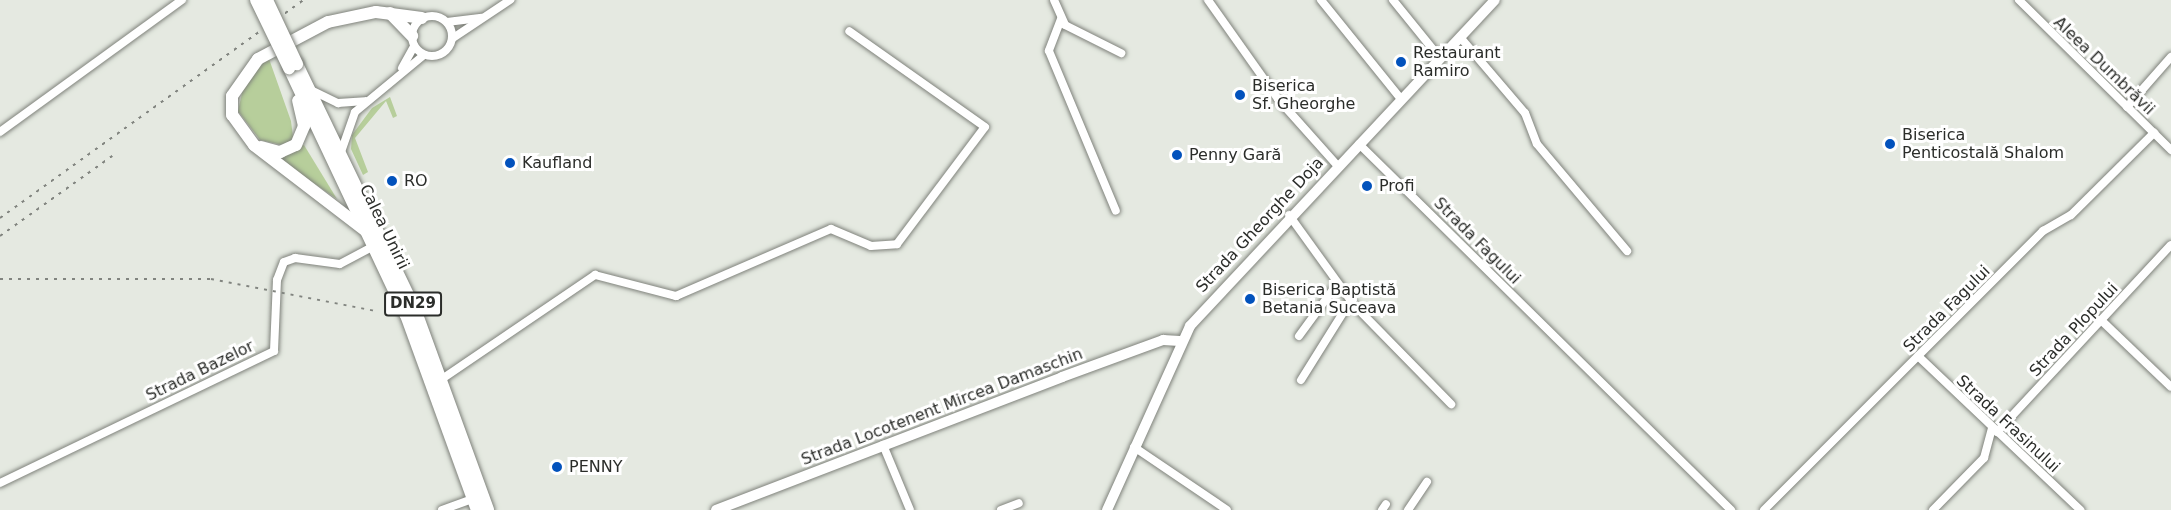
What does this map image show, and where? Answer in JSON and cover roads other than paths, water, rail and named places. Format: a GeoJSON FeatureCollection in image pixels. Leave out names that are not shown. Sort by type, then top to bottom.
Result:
{"type":"FeatureCollection","features":[{"type":"Feature","properties":{"kind":"main road","name":"Calea Unirii"},"geometry":{"type":"LineString","coordinates":[[256,0],[304,89],[438,381],[475,504]]}},
{"type":"Feature","properties":{"kind":"main road","name":"Calea Unirii"},"geometry":{"type":"LineString","coordinates":[[267,0],[293,66]]}},
{"type":"Feature","properties":{"kind":"main road","name":"Strada Gheorghe Doja"},"geometry":{"type":"LineString","coordinates":[[1107,510],[1180,341],[1336,164],[1359,144],[1495,0]]}},
{"type":"Feature","properties":{"kind":"main road"},"geometry":{"type":"LineString","coordinates":[[372,239],[254,145],[237,127],[231,106],[246,70],[328,22],[389,12],[422,18]]}},
{"type":"Feature","properties":{"kind":"main road"},"geometry":{"type":"LineString","coordinates":[[389,12],[413,41]]}},
{"type":"Feature","properties":{"kind":"main road","name":"Calea Unirii"},"geometry":{"type":"LineString","coordinates":[[304,89],[341,152],[438,381],[488,510]]}},
{"type":"Feature","properties":{"kind":"main road"},"geometry":{"type":"LineString","coordinates":[[254,145],[280,152],[296,145],[303,126],[304,89]]}},
{"type":"Feature","properties":{"kind":"main road","name":"Strada Locotenent Mircea Damaschin"},"geometry":{"type":"LineString","coordinates":[[716,510],[1163,340],[1180,341]]}},
{"type":"Feature","properties":{"kind":"street"},"geometry":{"type":"LineString","coordinates":[[0,132],[182,0]]}},
{"type":"Feature","properties":{"kind":"street"},"geometry":{"type":"LineString","coordinates":[[341,152],[349,121],[365,100],[424,55],[443,53],[453,38],[510,0]]}},
{"type":"Feature","properties":{"kind":"street"},"geometry":{"type":"LineString","coordinates":[[1054,0],[1061,19],[1121,53]]}},
{"type":"Feature","properties":{"kind":"street"},"geometry":{"type":"LineString","coordinates":[[1208,0],[1278,99],[1336,164]]}},
{"type":"Feature","properties":{"kind":"street"},"geometry":{"type":"LineString","coordinates":[[1321,0],[1401,99]]}},
{"type":"Feature","properties":{"kind":"street"},"geometry":{"type":"LineString","coordinates":[[1393,0],[1440,58]]}},
{"type":"Feature","properties":{"kind":"street","name":"Aleea Dumbrăvii"},"geometry":{"type":"LineString","coordinates":[[2019,0],[2171,150]]}},
{"type":"Feature","properties":{"kind":"street"},"geometry":{"type":"LineString","coordinates":[[399,73],[422,18],[432,15],[447,22],[486,17]]}},
{"type":"Feature","properties":{"kind":"street"},"geometry":{"type":"LineString","coordinates":[[1061,19],[1049,51],[1116,211]]}},
{"type":"Feature","properties":{"kind":"street"},"geometry":{"type":"LineString","coordinates":[[447,22],[453,38]]}},
{"type":"Feature","properties":{"kind":"street"},"geometry":{"type":"LineString","coordinates":[[438,381],[595,275],[676,296],[831,229],[871,246],[897,244],[985,127],[849,31]]}},
{"type":"Feature","properties":{"kind":"street"},"geometry":{"type":"LineString","coordinates":[[1460,37],[1525,113],[1537,144],[1627,250]]}},
{"type":"Feature","properties":{"kind":"street"},"geometry":{"type":"LineString","coordinates":[[413,41],[424,55]]}},
{"type":"Feature","properties":{"kind":"street"},"geometry":{"type":"LineString","coordinates":[[2127,107],[2171,57]]}},
{"type":"Feature","properties":{"kind":"street"},"geometry":{"type":"LineString","coordinates":[[304,89],[330,102],[365,100]]}},
{"type":"Feature","properties":{"kind":"street","name":"Strada Fagului"},"geometry":{"type":"LineString","coordinates":[[1764,510],[2043,231],[2071,215],[2154,133]]}},
{"type":"Feature","properties":{"kind":"street","name":"Strada Fagului"},"geometry":{"type":"LineString","coordinates":[[1359,144],[1731,510]]}},
{"type":"Feature","properties":{"kind":"street"},"geometry":{"type":"LineString","coordinates":[[1289,215],[1337,284],[1451,404]]}},
{"type":"Feature","properties":{"kind":"street","name":"Strada Bazelor"},"geometry":{"type":"LineString","coordinates":[[0,483],[274,351],[277,280],[284,262],[295,258],[340,264],[372,239]]}},
{"type":"Feature","properties":{"kind":"street","name":"Strada Plopului"},"geometry":{"type":"LineString","coordinates":[[1995,430],[2102,321],[2171,245]]}},
{"type":"Feature","properties":{"kind":"street"},"geometry":{"type":"LineString","coordinates":[[1299,336],[1337,284]]}},
{"type":"Feature","properties":{"kind":"street"},"geometry":{"type":"LineString","coordinates":[[1301,380],[1351,300]]}},
{"type":"Feature","properties":{"kind":"street"},"geometry":{"type":"LineString","coordinates":[[2102,321],[2171,387]]}},
{"type":"Feature","properties":{"kind":"street","name":"Strada Frasinului"},"geometry":{"type":"LineString","coordinates":[[1918,356],[2080,510]]}},
{"type":"Feature","properties":{"kind":"street"},"geometry":{"type":"LineString","coordinates":[[1933,510],[1984,458],[1995,430]]}},
{"type":"Feature","properties":{"kind":"street"},"geometry":{"type":"LineString","coordinates":[[883,445],[910,510]]}},
{"type":"Feature","properties":{"kind":"street"},"geometry":{"type":"LineString","coordinates":[[1134,447],[1227,510]]}},
{"type":"Feature","properties":{"kind":"street"},"geometry":{"type":"LineString","coordinates":[[1408,510],[1427,482]]}},
{"type":"Feature","properties":{"kind":"street"},"geometry":{"type":"LineString","coordinates":[[1001,510],[1019,503]]}},
{"type":"Feature","properties":{"kind":"street"},"geometry":{"type":"LineString","coordinates":[[442,510],[475,504]]}},
{"type":"Feature","properties":{"kind":"railway"},"geometry":{"type":"LineString","coordinates":[[0,218],[303,0]]}},
{"type":"Feature","properties":{"kind":"railway"},"geometry":{"type":"LineString","coordinates":[[0,236],[112,156]]}},
{"type":"Feature","properties":{"kind":"railway"},"geometry":{"type":"LineString","coordinates":[[0,279],[211,279],[375,311]]}},
{"type":"Feature","properties":{"kind":"place","name":"Restaurant Ramiro"},"geometry":{"type":"Point","coordinates":[1401,62]}},
{"type":"Feature","properties":{"kind":"place","name":"Biserica Sf. Gheorghe"},"geometry":{"type":"Point","coordinates":[1240,95]}},
{"type":"Feature","properties":{"kind":"place","name":"Biserica Penticostală Shalom"},"geometry":{"type":"Point","coordinates":[1890,144]}},
{"type":"Feature","properties":{"kind":"place","name":"Penny Gară"},"geometry":{"type":"Point","coordinates":[1177,155]}},
{"type":"Feature","properties":{"kind":"place","name":"Kaufland"},"geometry":{"type":"Point","coordinates":[510,163]}},
{"type":"Feature","properties":{"kind":"place","name":"RO"},"geometry":{"type":"Point","coordinates":[392,181]}},
{"type":"Feature","properties":{"kind":"place","name":"Profi"},"geometry":{"type":"Point","coordinates":[1367,186]}},
{"type":"Feature","properties":{"kind":"place","name":"Biserica Baptistă Betania Suceava"},"geometry":{"type":"Point","coordinates":[1250,299]}},
{"type":"Feature","properties":{"kind":"place","name":"PENNY"},"geometry":{"type":"Point","coordinates":[557,467]}}]}
